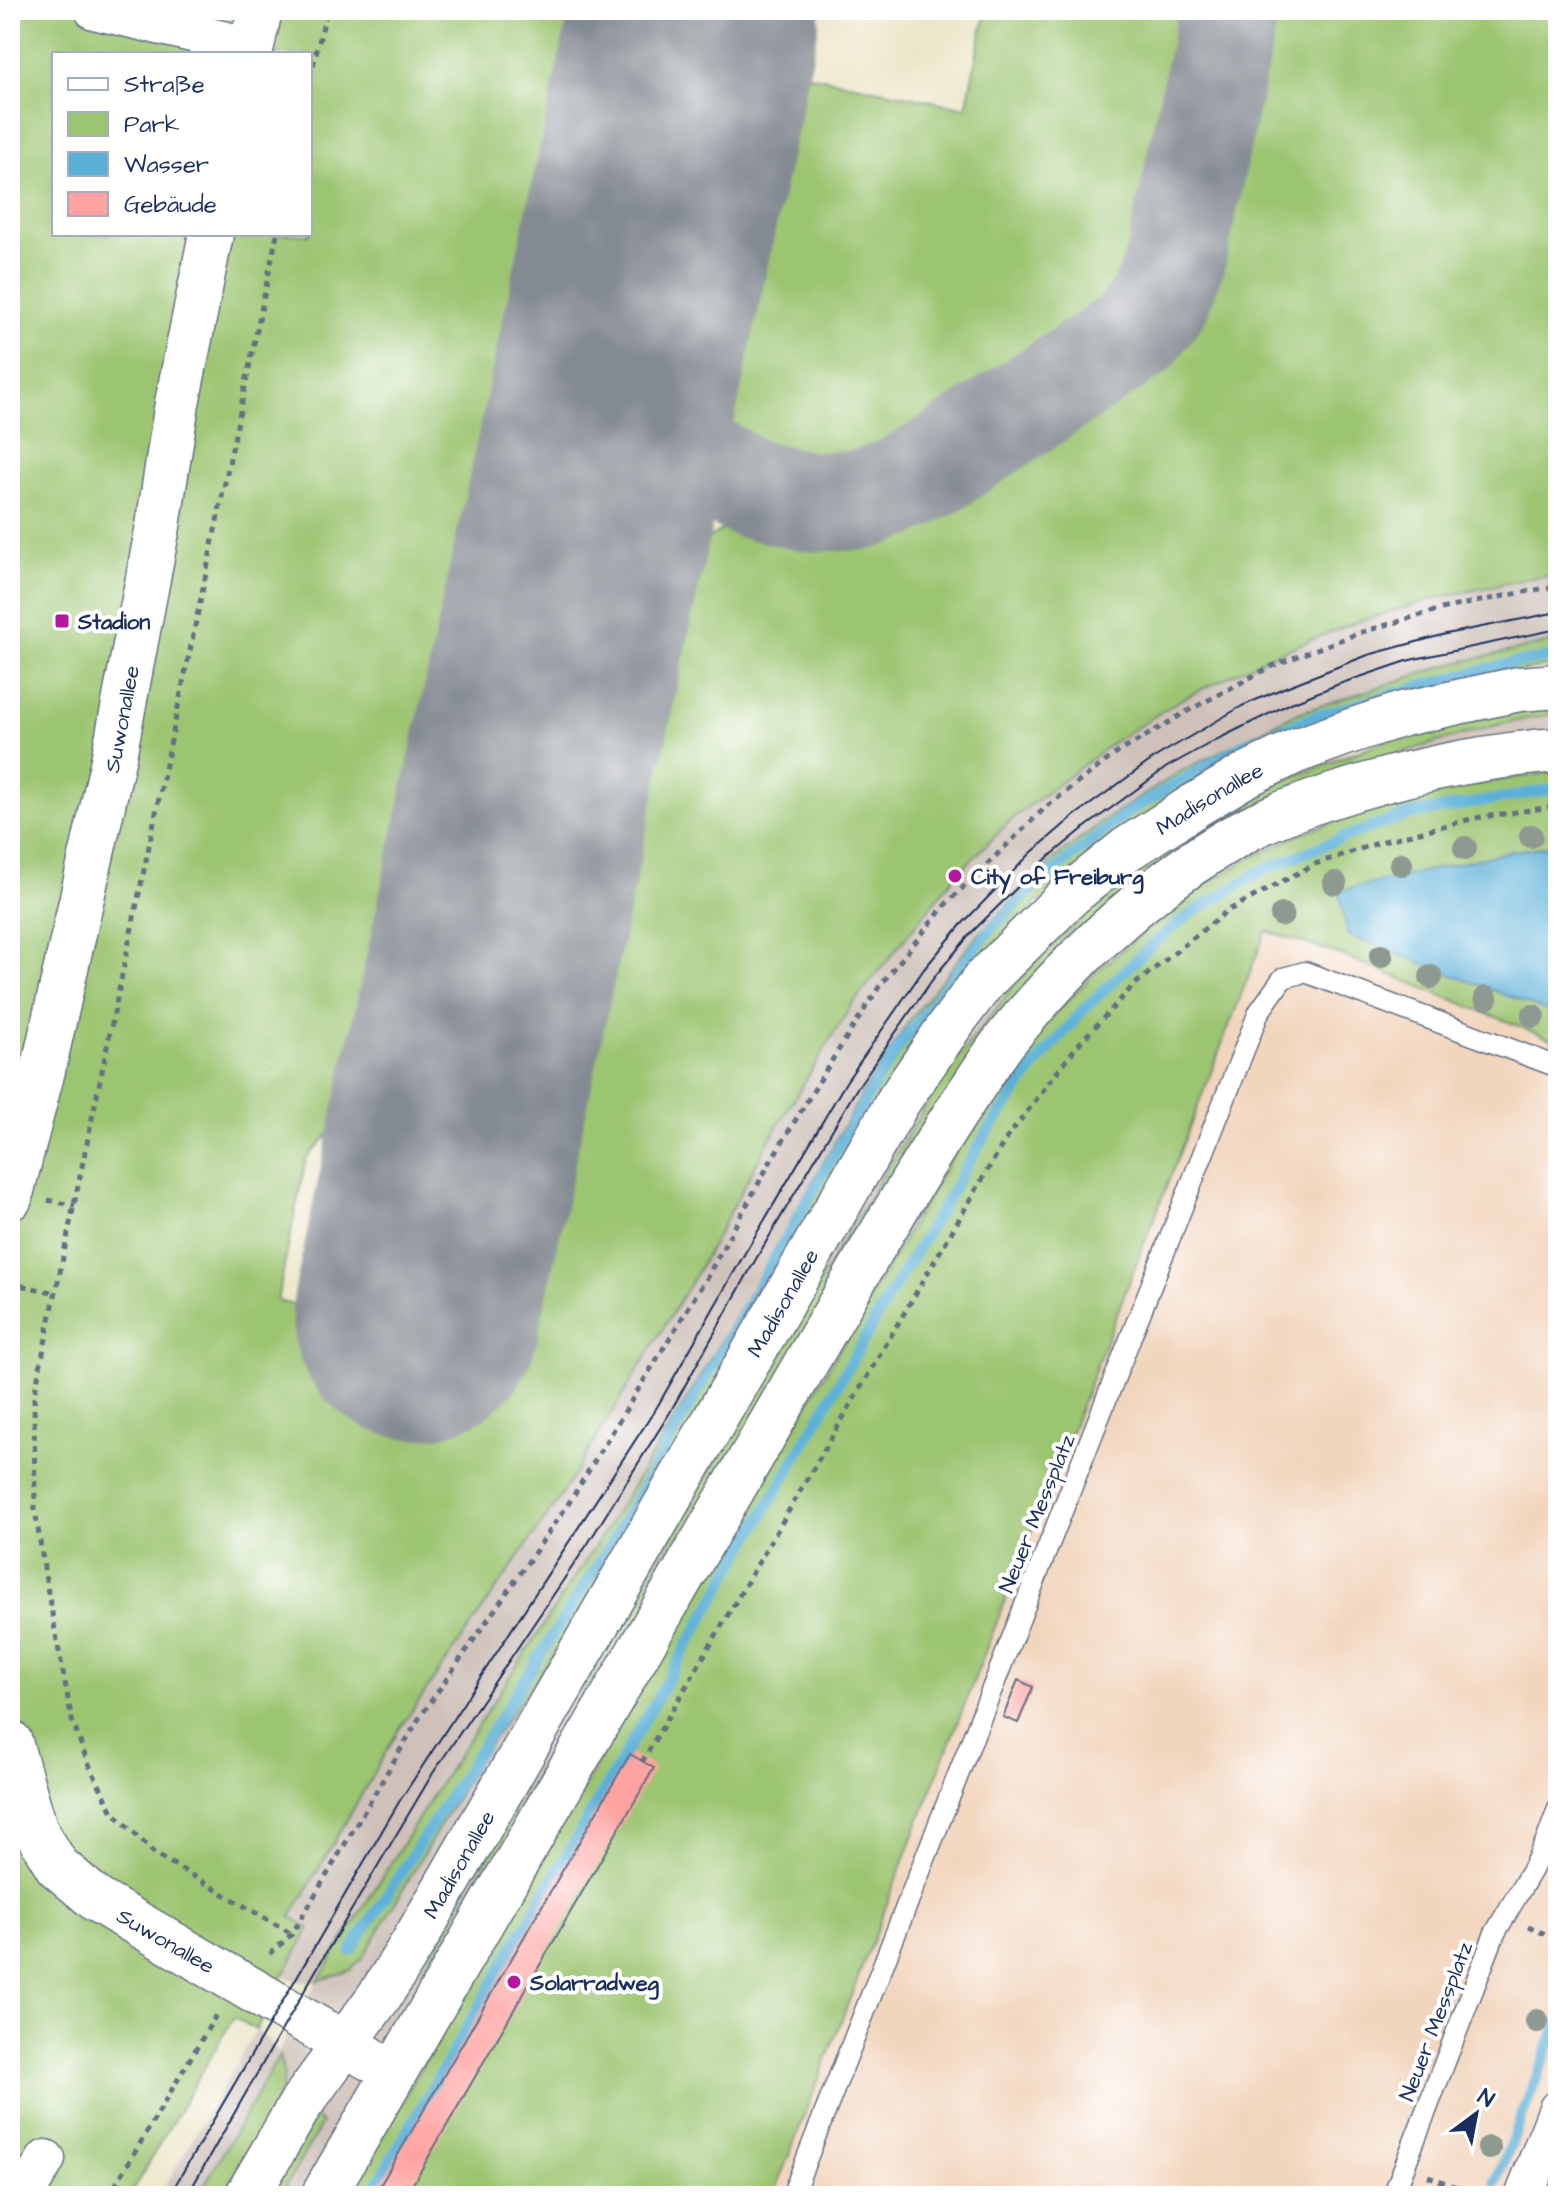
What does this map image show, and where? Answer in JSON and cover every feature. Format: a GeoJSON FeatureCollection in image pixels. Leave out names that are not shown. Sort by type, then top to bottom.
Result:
{"type":"FeatureCollection","features":[{"type":"Feature","properties":{"kind":"main road","name":"Suwonallee"},"geometry":{"type":"LineString","coordinates":[[10,1198],[114,756],[158,526],[177,403],[211,236]]}},
{"type":"Feature","properties":{"kind":"main road","name":"Madisonallee"},"geometry":{"type":"LineString","coordinates":[[247,2196],[300,2105],[381,1994],[413,1943],[899,1100],[984,980],[1070,895],[1127,849],[1244,776],[1296,751],[1403,714],[1519,689],[1558,686]]}},
{"type":"Feature","properties":{"kind":"main road","name":"Madisonallee"},"geometry":{"type":"LineString","coordinates":[[323,2196],[875,1244],[948,1122],[1005,1040],[1073,964],[1144,898],[1249,829],[1303,805],[1414,772],[1470,761],[1558,750]]}},
{"type":"Feature","properties":{"kind":"main road","name":"Suwonallee"},"geometry":{"type":"LineString","coordinates":[[10,1742],[36,1831],[57,1866],[97,1900],[395,2073]]}},
{"type":"Feature","properties":{"kind":"street"},"geometry":{"type":"LineString","coordinates":[[101,11],[254,37]]}},
{"type":"Feature","properties":{"kind":"street"},"geometry":{"type":"LineString","coordinates":[[101,11],[143,35],[162,52]]}},
{"type":"Feature","properties":{"kind":"street"},"geometry":{"type":"LineString","coordinates":[[1524,2196],[1558,2109]]}},
{"type":"Feature","properties":{"kind":"street"},"geometry":{"type":"LineString","coordinates":[[24,2196],[46,2159]]}},
{"type":"Feature","properties":{"kind":"lane","name":"Neuer Messplatz"},"geometry":{"type":"LineString","coordinates":[[792,2196],[1259,1012],[1283,978],[1305,972],[1558,1067]]}},
{"type":"Feature","properties":{"kind":"lane","name":"Neuer Messplatz"},"geometry":{"type":"LineString","coordinates":[[1393,2196],[1495,1933],[1532,1870],[1558,1809]]}},
{"type":"Feature","properties":{"kind":"path"},"geometry":{"type":"LineString","coordinates":[[312,62],[327,10]]}},
{"type":"Feature","properties":{"kind":"path"},"geometry":{"type":"LineString","coordinates":[[277,236],[34,1396],[35,1509],[72,1720],[87,1761],[113,1812],[154,1853],[292,1934]]}},
{"type":"Feature","properties":{"kind":"path"},"geometry":{"type":"LineString","coordinates":[[642,1762],[1004,1142],[1077,1046],[1134,985],[1227,911],[1315,864],[1384,841],[1475,818],[1558,806]]}},
{"type":"Feature","properties":{"kind":"path"},"geometry":{"type":"LineString","coordinates":[[10,1283],[56,1293]]}},
{"type":"Feature","properties":{"kind":"path"},"geometry":{"type":"LineString","coordinates":[[1405,2167],[1479,2196]]}},
{"type":"Feature","properties":{"kind":"shaded area"},"geometry":{"type":"Polygon","coordinates":[[[1558,575],[1558,641],[1451,664],[1295,714],[1181,770],[1105,820],[1053,860],[977,936],[911,1018],[677,1415],[444,1777],[319,1980],[351,1970],[364,1956],[479,1759],[594,1597],[897,1065],[1144,813],[1390,739],[1276,784],[1017,981],[945,1075],[912,1127],[954,1082],[1281,798],[1396,754],[1501,724],[1558,713],[1558,771],[1446,789],[1300,834],[1192,892],[1096,972],[463,1994],[348,2196],[279,2196],[322,2123],[269,2196],[223,2196],[267,2119],[279,2057],[198,2196],[159,2196],[256,2030],[269,2040],[278,2053],[317,1982],[301,1982],[283,1976],[236,1949],[347,1818],[398,1731],[559,1499],[701,1265],[770,1139],[850,1007],[955,876],[1012,819],[1115,741],[1180,700],[1270,656],[1357,622],[1436,598],[1558,575]]]}},
{"type":"Feature","properties":{"kind":"shaded area"},"geometry":{"type":"Polygon","coordinates":[[[1266,930],[1339,954],[1558,1042],[1558,2196],[773,2196],[1266,930]]]}},
{"type":"Feature","properties":{"kind":"green space"},"geometry":{"type":"Polygon","coordinates":[[[10,10],[611,10],[383,1074],[306,1159],[277,1301],[499,1347],[658,595],[695,547],[720,531],[750,522],[812,516],[863,519],[919,497],[1153,338],[1173,318],[1188,294],[1249,10],[1558,10],[1558,575],[1436,598],[1357,622],[1270,656],[1180,700],[1115,741],[1012,819],[955,876],[850,1007],[770,1139],[701,1265],[559,1499],[398,1731],[291,1917],[310,1928],[256,2030],[234,2017],[129,2196],[10,2196],[10,10]]]}},
{"type":"Feature","properties":{"kind":"green space"},"geometry":{"type":"Polygon","coordinates":[[[986,10],[1206,10],[1150,271],[1143,291],[1131,304],[894,464],[862,478],[832,481],[803,477],[767,459],[729,427],[707,382],[774,68],[966,108],[986,10]]]}},
{"type":"Feature","properties":{"kind":"green space"},"geometry":{"type":"Polygon","coordinates":[[[1558,641],[1558,665],[1436,686],[1036,903],[594,1597],[479,1759],[364,1956],[351,1970],[318,1981],[444,1777],[677,1415],[863,1092],[911,1018],[977,936],[1053,860],[1105,820],[1181,771],[1295,714],[1451,664],[1558,641]]]}},
{"type":"Feature","properties":{"kind":"green space"},"geometry":{"type":"Polygon","coordinates":[[[1558,701],[1558,713],[1501,724],[1396,754],[1281,798],[1116,901],[426,1977],[423,1975],[423,1969],[849,1230],[945,1075],[1017,981],[1105,894],[1156,853],[1213,817],[1276,784],[1390,739],[1558,701]]]}},
{"type":"Feature","properties":{"kind":"green space"},"geometry":{"type":"Polygon","coordinates":[[[1558,771],[1558,1042],[1339,954],[1266,931],[773,2196],[348,2196],[963,1138],[1011,1068],[1051,1018],[1096,972],[1192,892],[1300,834],[1446,789],[1558,771]]]}},
{"type":"Feature","properties":{"kind":"green space"},"geometry":{"type":"Polygon","coordinates":[[[279,2056],[284,2075],[282,2091],[223,2196],[198,2196],[279,2056]]]}},
{"type":"Feature","properties":{"kind":"green space"},"geometry":{"type":"Polygon","coordinates":[[[315,2117],[322,2123],[280,2196],[269,2196],[315,2117]]]}},
{"type":"Feature","properties":{"kind":"water"},"geometry":{"type":"Polygon","coordinates":[[[1558,845],[1558,1015],[1348,935],[1339,891],[1512,851],[1558,845]]]}},
{"type":"Feature","properties":{"kind":"building"},"geometry":{"type":"Polygon","coordinates":[[[1018,1680],[1033,1687],[1018,1723],[1003,1717],[1018,1680]]]}},
{"type":"Feature","properties":{"kind":"building","name":"Solarradweg"},"geometry":{"type":"Polygon","coordinates":[[[630,1754],[654,1768],[406,2196],[374,2196],[630,1754]]]}},
{"type":"Feature","properties":{"kind":"waterway"},"geometry":{"type":"LineString","coordinates":[[351,1951],[603,1557],[869,1094],[903,1041],[990,930],[1041,881],[1128,812],[1244,744],[1313,717],[1403,691],[1498,666],[1558,656]]}},
{"type":"Feature","properties":{"kind":"waterway"},"geometry":{"type":"LineString","coordinates":[[370,2196],[885,1303],[986,1134],[1040,1060],[1084,1009],[1153,944],[1189,915],[1263,870],[1408,815],[1558,788]]}},
{"type":"Feature","properties":{"kind":"waterway"},"geometry":{"type":"LineString","coordinates":[[1496,2182],[1558,2023]]}},
{"type":"Feature","properties":{"kind":"taxiway"},"geometry":{"type":"LineString","coordinates":[[621,357],[625,395],[647,425],[691,456],[751,489],[811,502],[864,500],[896,488],[935,467],[1134,335],[1162,296],[1177,254],[1229,10]]}},
{"type":"Feature","properties":{"kind":"runway"},"geometry":{"type":"LineString","coordinates":[[416,1315],[696,10]]}},
{"type":"Feature","properties":{"kind":"tram line"},"geometry":{"type":"LineString","coordinates":[[169,2196],[399,1802],[657,1407],[846,1082],[924,969],[961,925],[1031,853],[1074,816],[1157,756],[1242,706],[1368,655],[1446,634],[1558,612]]}},
{"type":"Feature","properties":{"kind":"tram line"},"geometry":{"type":"LineString","coordinates":[[187,2196],[433,1773],[587,1545],[669,1414],[857,1088],[935,976],[972,932],[1044,861],[1084,828],[1167,767],[1212,742],[1291,703],[1410,660],[1558,629]]}},
{"type":"Feature","properties":{"kind":"place","name":"Stadion"},"geometry":{"type":"Point","coordinates":[62,621]}},
{"type":"Feature","properties":{"kind":"place","name":"City of Freiburg"},"geometry":{"type":"Point","coordinates":[955,876]}},
{"type":"Feature","properties":{"kind":"place","name":"Solarradweg"},"geometry":{"type":"Point","coordinates":[514,1982]}}]}
